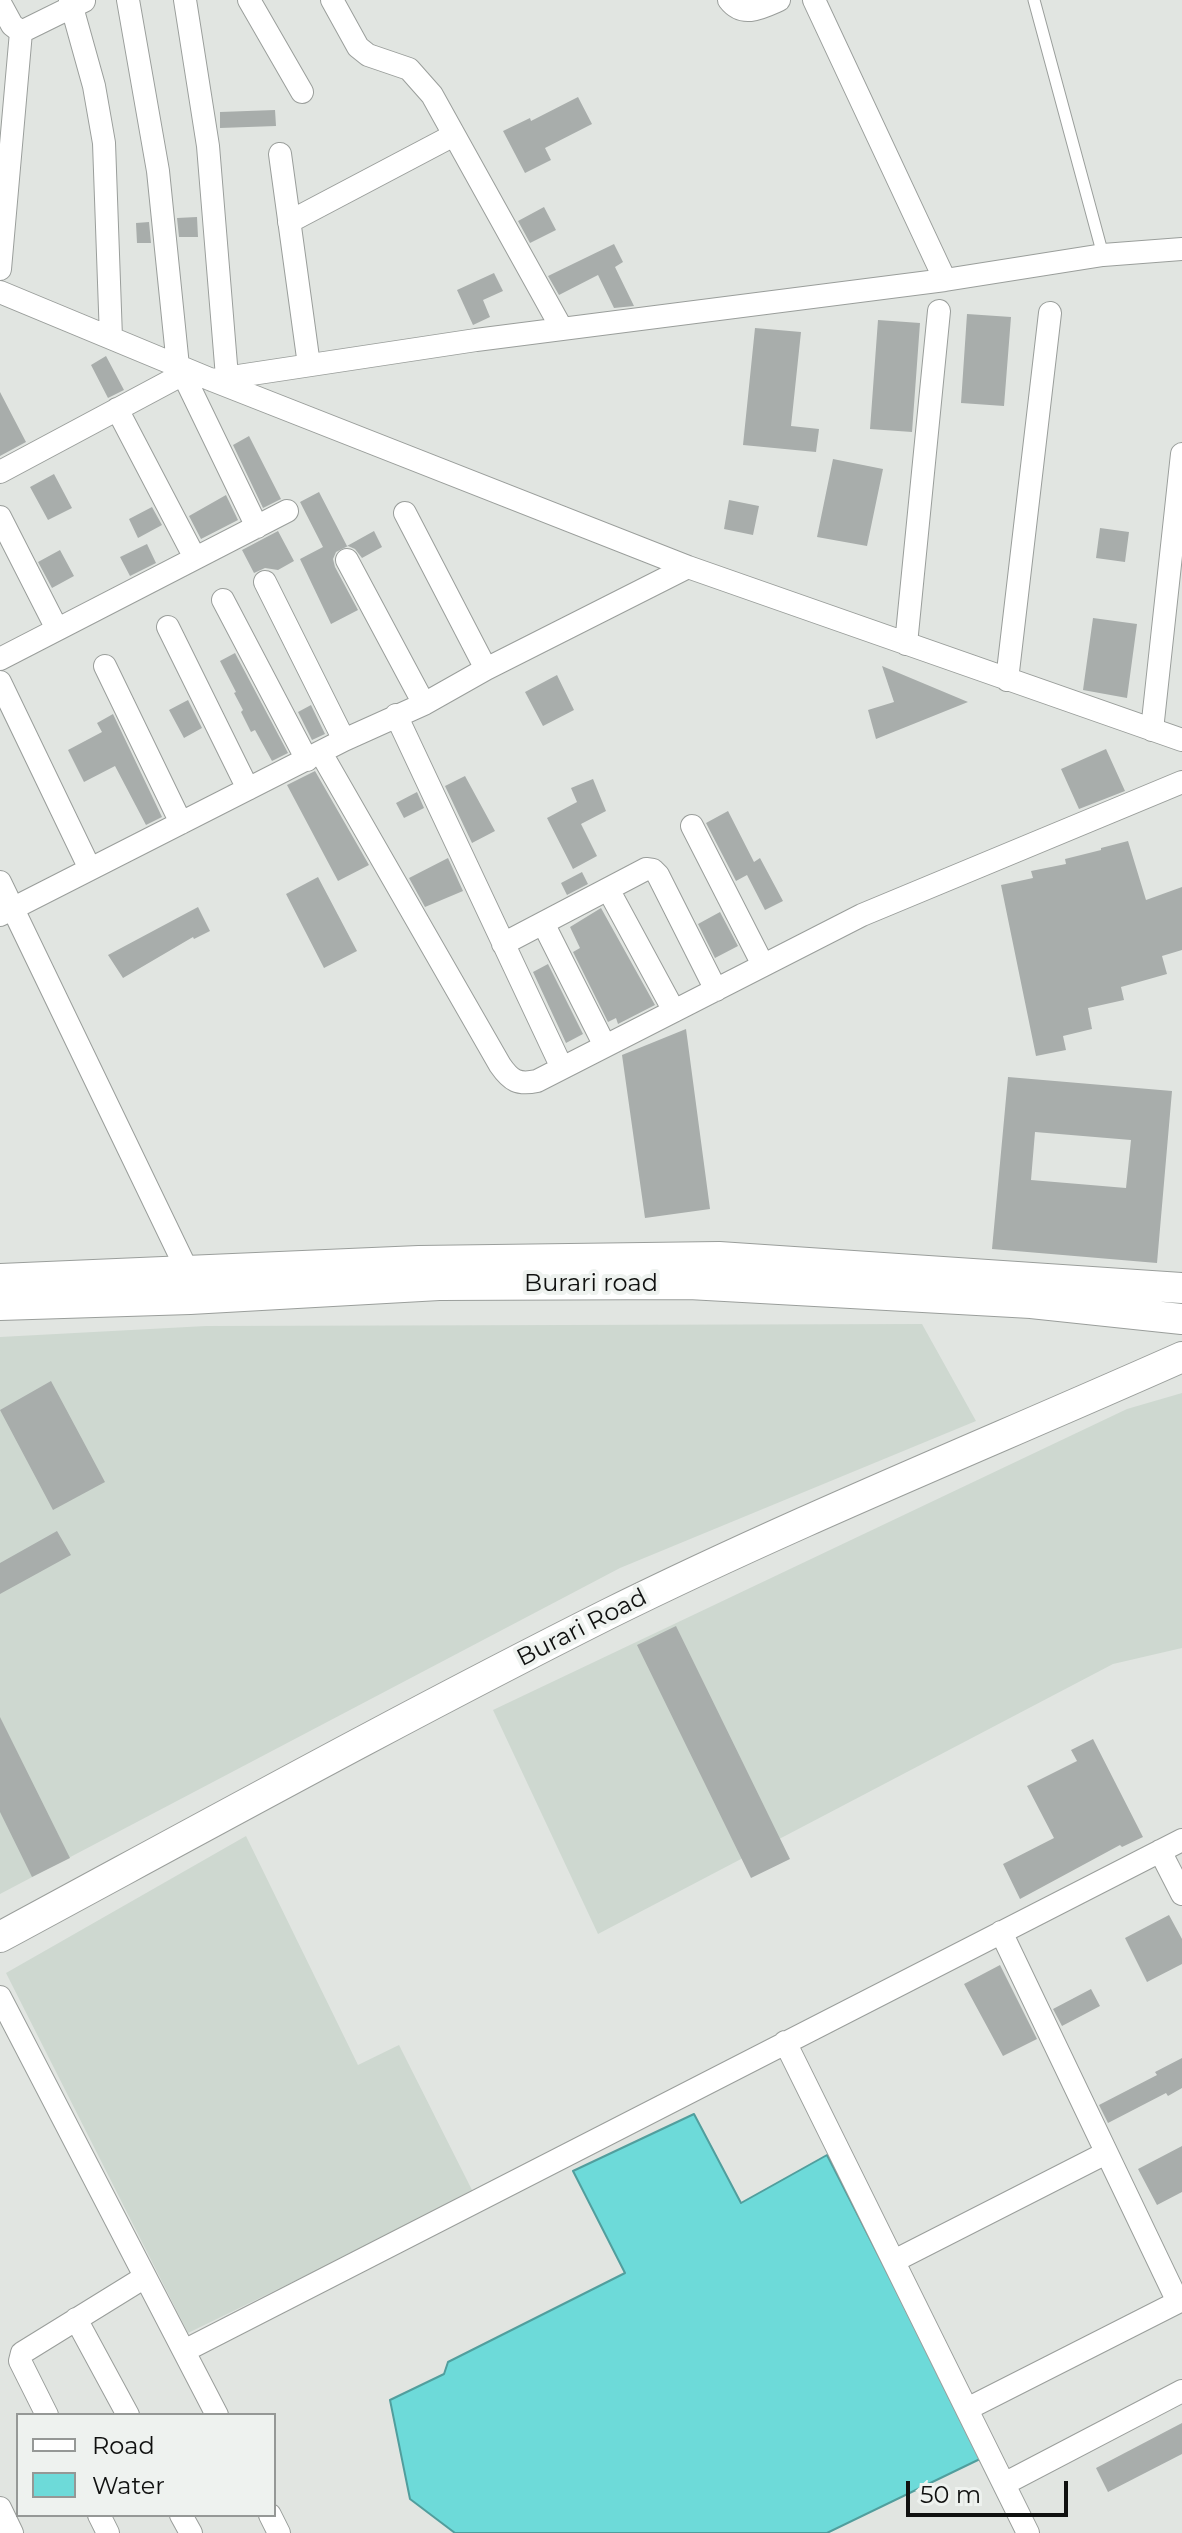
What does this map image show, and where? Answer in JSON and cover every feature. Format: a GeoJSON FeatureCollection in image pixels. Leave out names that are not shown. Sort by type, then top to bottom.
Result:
{"type":"FeatureCollection","features":[{"type":"Feature","properties":{"kind":"main road","name":"Burari road"},"geometry":{"type":"LineString","coordinates":[[0,1305],[419,1261],[719,1257],[1182,1288]]}},
{"type":"Feature","properties":{"kind":"main road","name":"Burari road"},"geometry":{"type":"LineString","coordinates":[[0,1279],[188,1285],[689,1284],[1031,1303],[1182,1319]]}},
{"type":"Feature","properties":{"kind":"main road","name":"Burari Road"},"geometry":{"type":"LineString","coordinates":[[0,1937],[610,1614],[755,1544],[1182,1357]]}},
{"type":"Feature","properties":{"kind":"street"},"geometry":{"type":"LineString","coordinates":[[128,0],[158,171],[183,370],[257,527]]}},
{"type":"Feature","properties":{"kind":"street"},"geometry":{"type":"LineString","coordinates":[[185,0],[212,181],[219,379]]}},
{"type":"Feature","properties":{"kind":"street"},"geometry":{"type":"LineString","coordinates":[[249,0],[302,92]]}},
{"type":"Feature","properties":{"kind":"street"},"geometry":{"type":"LineString","coordinates":[[332,0],[358,47],[368,55],[409,69],[432,95],[562,329]]}},
{"type":"Feature","properties":{"kind":"street"},"geometry":{"type":"LineString","coordinates":[[729,0],[742,11],[756,11],[779,0]]}},
{"type":"Feature","properties":{"kind":"street"},"geometry":{"type":"LineString","coordinates":[[814,0],[945,280]]}},
{"type":"Feature","properties":{"kind":"street"},"geometry":{"type":"LineString","coordinates":[[21,32],[76,2],[104,143],[111,338]]}},
{"type":"Feature","properties":{"kind":"street"},"geometry":{"type":"LineString","coordinates":[[0,3],[12,25],[21,32]]}},
{"type":"Feature","properties":{"kind":"street"},"geometry":{"type":"LineString","coordinates":[[0,269],[21,32]]}},
{"type":"Feature","properties":{"kind":"street"},"geometry":{"type":"LineString","coordinates":[[289,222],[454,135]]}},
{"type":"Feature","properties":{"kind":"street"},"geometry":{"type":"LineString","coordinates":[[280,154],[309,365]]}},
{"type":"Feature","properties":{"kind":"street"},"geometry":{"type":"LineString","coordinates":[[219,379],[562,329],[945,280],[1103,255],[1182,249]]}},
{"type":"Feature","properties":{"kind":"street"},"geometry":{"type":"LineString","coordinates":[[0,292],[183,370],[219,379],[688,567],[1182,740]]}},
{"type":"Feature","properties":{"kind":"street"},"geometry":{"type":"LineString","coordinates":[[906,644],[939,311]]}},
{"type":"Feature","properties":{"kind":"street"},"geometry":{"type":"LineString","coordinates":[[1007,680],[1050,313]]}},
{"type":"Feature","properties":{"kind":"street"},"geometry":{"type":"LineString","coordinates":[[0,472],[183,370]]}},
{"type":"Feature","properties":{"kind":"street"},"geometry":{"type":"LineString","coordinates":[[117,409],[195,558]]}},
{"type":"Feature","properties":{"kind":"street"},"geometry":{"type":"LineString","coordinates":[[1152,730],[1182,454]]}},
{"type":"Feature","properties":{"kind":"street"},"geometry":{"type":"LineString","coordinates":[[0,659],[287,511]]}},
{"type":"Feature","properties":{"kind":"street"},"geometry":{"type":"LineString","coordinates":[[405,513],[486,669]]}},
{"type":"Feature","properties":{"kind":"street"},"geometry":{"type":"LineString","coordinates":[[0,517],[57,629]]}},
{"type":"Feature","properties":{"kind":"street"},"geometry":{"type":"LineString","coordinates":[[347,560],[424,704]]}},
{"type":"Feature","properties":{"kind":"street"},"geometry":{"type":"LineString","coordinates":[[6,912],[344,740],[424,704],[486,669],[688,567]]}},
{"type":"Feature","properties":{"kind":"street"},"geometry":{"type":"LineString","coordinates":[[265,582],[344,740]]}},
{"type":"Feature","properties":{"kind":"street"},"geometry":{"type":"LineString","coordinates":[[223,600],[508,1077],[517,1083],[537,1081],[862,915],[1182,782]]}},
{"type":"Feature","properties":{"kind":"street"},"geometry":{"type":"LineString","coordinates":[[168,627],[248,789]]}},
{"type":"Feature","properties":{"kind":"street"},"geometry":{"type":"LineString","coordinates":[[105,666],[181,823]]}},
{"type":"Feature","properties":{"kind":"street"},"geometry":{"type":"LineString","coordinates":[[0,682],[90,869]]}},
{"type":"Feature","properties":{"kind":"street"},"geometry":{"type":"LineString","coordinates":[[396,715],[562,1068]]}},
{"type":"Feature","properties":{"kind":"street"},"geometry":{"type":"LineString","coordinates":[[692,826],[763,965]]}},
{"type":"Feature","properties":{"kind":"street"},"geometry":{"type":"LineString","coordinates":[[503,944],[646,869],[653,870],[716,990]]}},
{"type":"Feature","properties":{"kind":"street"},"geometry":{"type":"LineString","coordinates":[[0,882],[6,912],[188,1285]]}},
{"type":"Feature","properties":{"kind":"street"},"geometry":{"type":"LineString","coordinates":[[608,889],[674,1011]]}},
{"type":"Feature","properties":{"kind":"street"},"geometry":{"type":"LineString","coordinates":[[543,923],[605,1046]]}},
{"type":"Feature","properties":{"kind":"street"},"geometry":{"type":"LineString","coordinates":[[184,2351],[1182,1840]]}},
{"type":"Feature","properties":{"kind":"street"},"geometry":{"type":"LineString","coordinates":[[1160,1851],[1182,1894]]}},
{"type":"Feature","properties":{"kind":"street"},"geometry":{"type":"LineString","coordinates":[[967,2409],[1180,2301],[1001,1932]]}},
{"type":"Feature","properties":{"kind":"street"},"geometry":{"type":"LineString","coordinates":[[0,1997],[216,2413]]}},
{"type":"Feature","properties":{"kind":"street"},"geometry":{"type":"LineString","coordinates":[[785,2042],[1028,2533]]}},
{"type":"Feature","properties":{"kind":"street"},"geometry":{"type":"LineString","coordinates":[[894,2261],[1106,2153]]}},
{"type":"Feature","properties":{"kind":"street"},"geometry":{"type":"LineString","coordinates":[[46,2413],[20,2361],[22,2353],[145,2277]]}},
{"type":"Feature","properties":{"kind":"street"},"geometry":{"type":"LineString","coordinates":[[76,2319],[127,2413]]}},
{"type":"Feature","properties":{"kind":"street"},"geometry":{"type":"LineString","coordinates":[[1004,2484],[1182,2391]]}},
{"type":"Feature","properties":{"kind":"street"},"geometry":{"type":"LineString","coordinates":[[0,2508],[12,2533]]}},
{"type":"Feature","properties":{"kind":"lane"},"geometry":{"type":"LineString","coordinates":[[1034,0],[1103,255]]}},
{"type":"Feature","properties":{"kind":"shaded area"},"geometry":{"type":"Polygon","coordinates":[[[922,1324],[976,1421],[620,1568],[0,1894],[0,1337],[206,1326],[922,1324]]]}},
{"type":"Feature","properties":{"kind":"shaded area"},"geometry":{"type":"Polygon","coordinates":[[[1182,1393],[1182,1648],[1113,1664],[598,1934],[493,1710],[1127,1409],[1182,1393]]]}},
{"type":"Feature","properties":{"kind":"shaded area"},"geometry":{"type":"Polygon","coordinates":[[[246,1836],[358,2065],[399,2045],[474,2194],[188,2333],[6,1973],[246,1836]]]}},
{"type":"Feature","properties":{"kind":"water"},"geometry":{"type":"Polygon","coordinates":[[[694,2114],[741,2203],[827,2155],[982,2458],[827,2533],[455,2533],[410,2499],[390,2400],[444,2374],[448,2362],[625,2273],[573,2171],[694,2114]]]}},
{"type":"Feature","properties":{"kind":"building"},"geometry":{"type":"Polygon","coordinates":[[[578,97],[592,124],[545,148],[551,160],[525,173],[503,131],[530,118],[531,121],[578,97]]]}},
{"type":"Feature","properties":{"kind":"building"},"geometry":{"type":"Polygon","coordinates":[[[275,110],[276,126],[220,128],[220,112],[275,110]]]}},
{"type":"Feature","properties":{"kind":"building"},"geometry":{"type":"Polygon","coordinates":[[[544,207],[556,230],[530,243],[518,221],[544,207]]]}},
{"type":"Feature","properties":{"kind":"building"},"geometry":{"type":"Polygon","coordinates":[[[197,217],[198,237],[179,237],[177,218],[197,217]]]}},
{"type":"Feature","properties":{"kind":"building"},"geometry":{"type":"Polygon","coordinates":[[[149,222],[151,243],[137,243],[136,223],[149,222]]]}},
{"type":"Feature","properties":{"kind":"building"},"geometry":{"type":"Polygon","coordinates":[[[614,244],[623,262],[615,267],[634,306],[614,308],[598,275],[559,295],[548,276],[614,244]]]}},
{"type":"Feature","properties":{"kind":"building"},"geometry":{"type":"Polygon","coordinates":[[[494,273],[503,291],[483,300],[490,317],[473,325],[457,290],[494,273]]]}},
{"type":"Feature","properties":{"kind":"building"},"geometry":{"type":"Polygon","coordinates":[[[967,314],[1011,317],[1004,406],[961,403],[967,314]]]}},
{"type":"Feature","properties":{"kind":"building"},"geometry":{"type":"Polygon","coordinates":[[[878,320],[920,323],[912,432],[870,429],[878,320]]]}},
{"type":"Feature","properties":{"kind":"building"},"geometry":{"type":"Polygon","coordinates":[[[755,328],[801,332],[791,426],[819,429],[816,452],[743,445],[755,328]]]}},
{"type":"Feature","properties":{"kind":"building"},"geometry":{"type":"Polygon","coordinates":[[[106,356],[124,390],[108,398],[91,365],[106,356]]]}},
{"type":"Feature","properties":{"kind":"building"},"geometry":{"type":"Polygon","coordinates":[[[0,392],[26,442],[0,456],[0,392]]]}},
{"type":"Feature","properties":{"kind":"building"},"geometry":{"type":"Polygon","coordinates":[[[249,436],[281,499],[263,508],[233,445],[249,436]]]}},
{"type":"Feature","properties":{"kind":"building"},"geometry":{"type":"Polygon","coordinates":[[[833,459],[883,469],[867,546],[817,537],[833,459]]]}},
{"type":"Feature","properties":{"kind":"building"},"geometry":{"type":"Polygon","coordinates":[[[54,474],[72,508],[48,520],[30,487],[54,474]]]}},
{"type":"Feature","properties":{"kind":"building"},"geometry":{"type":"Polygon","coordinates":[[[319,492],[347,546],[374,531],[382,547],[362,558],[348,546],[336,552],[333,559],[335,567],[358,610],[331,624],[300,559],[323,547],[300,502],[319,492]]]}},
{"type":"Feature","properties":{"kind":"building"},"geometry":{"type":"Polygon","coordinates":[[[226,495],[238,520],[201,539],[189,516],[226,495]]]}},
{"type":"Feature","properties":{"kind":"building"},"geometry":{"type":"Polygon","coordinates":[[[729,500],[759,506],[753,535],[724,529],[729,500]]]}},
{"type":"Feature","properties":{"kind":"building"},"geometry":{"type":"Polygon","coordinates":[[[152,507],[162,525],[138,538],[129,519],[152,507]]]}},
{"type":"Feature","properties":{"kind":"building"},"geometry":{"type":"Polygon","coordinates":[[[1100,528],[1129,532],[1125,562],[1096,558],[1100,528]]]}},
{"type":"Feature","properties":{"kind":"building"},"geometry":{"type":"Polygon","coordinates":[[[278,531],[294,561],[278,570],[265,568],[254,573],[242,550],[278,531]]]}},
{"type":"Feature","properties":{"kind":"building"},"geometry":{"type":"Polygon","coordinates":[[[147,544],[156,563],[130,576],[120,557],[147,544]]]}},
{"type":"Feature","properties":{"kind":"building"},"geometry":{"type":"Polygon","coordinates":[[[60,550],[74,576],[52,588],[38,562],[60,550]]]}},
{"type":"Feature","properties":{"kind":"building"},"geometry":{"type":"Polygon","coordinates":[[[1093,618],[1137,624],[1127,698],[1083,690],[1093,618]]]}},
{"type":"Feature","properties":{"kind":"building"},"geometry":{"type":"Polygon","coordinates":[[[235,653],[288,753],[272,761],[255,730],[251,732],[220,661],[235,653]]]}},
{"type":"Feature","properties":{"kind":"building"},"geometry":{"type":"Polygon","coordinates":[[[882,666],[968,702],[876,739],[868,710],[894,702],[882,666]]]}},
{"type":"Feature","properties":{"kind":"building"},"geometry":{"type":"Polygon","coordinates":[[[557,675],[574,710],[543,726],[525,692],[557,675]]]}},
{"type":"Feature","properties":{"kind":"building"},"geometry":{"type":"Polygon","coordinates":[[[188,700],[202,728],[184,738],[169,710],[188,700]]]}},
{"type":"Feature","properties":{"kind":"building"},"geometry":{"type":"Polygon","coordinates":[[[311,705],[325,734],[312,740],[298,712],[311,705]]]}},
{"type":"Feature","properties":{"kind":"building"},"geometry":{"type":"Polygon","coordinates":[[[113,714],[162,817],[146,825],[115,766],[84,782],[68,750],[102,732],[97,723],[113,714]]]}},
{"type":"Feature","properties":{"kind":"building"},"geometry":{"type":"Polygon","coordinates":[[[1106,749],[1125,791],[1079,809],[1061,769],[1106,749]]]}},
{"type":"Feature","properties":{"kind":"building"},"geometry":{"type":"Polygon","coordinates":[[[315,771],[369,865],[338,881],[287,785],[315,771]]]}},
{"type":"Feature","properties":{"kind":"building"},"geometry":{"type":"Polygon","coordinates":[[[465,776],[495,831],[472,843],[445,786],[465,776]]]}},
{"type":"Feature","properties":{"kind":"building"},"geometry":{"type":"Polygon","coordinates":[[[593,779],[606,811],[581,824],[597,856],[573,869],[547,818],[577,802],[571,788],[593,779]]]}},
{"type":"Feature","properties":{"kind":"building"},"geometry":{"type":"Polygon","coordinates":[[[417,792],[424,808],[404,818],[396,803],[417,792]]]}},
{"type":"Feature","properties":{"kind":"building"},"geometry":{"type":"Polygon","coordinates":[[[728,811],[754,862],[760,858],[783,901],[765,910],[747,875],[736,881],[706,823],[728,811]]]}},
{"type":"Feature","properties":{"kind":"building"},"geometry":{"type":"Polygon","coordinates":[[[1128,841],[1146,900],[1182,887],[1182,950],[1162,956],[1167,974],[1121,987],[1124,1000],[1088,1008],[1092,1029],[1063,1036],[1066,1050],[1036,1056],[1001,885],[1033,878],[1031,871],[1066,864],[1065,859],[1128,841]]]}},
{"type":"Feature","properties":{"kind":"building"},"geometry":{"type":"Polygon","coordinates":[[[448,858],[463,891],[425,907],[409,878],[448,858]]]}},
{"type":"Feature","properties":{"kind":"building"},"geometry":{"type":"Polygon","coordinates":[[[582,872],[588,884],[567,895],[561,883],[582,872]]]}},
{"type":"Feature","properties":{"kind":"building"},"geometry":{"type":"Polygon","coordinates":[[[318,877],[357,951],[324,968],[286,894],[318,877]]]}},
{"type":"Feature","properties":{"kind":"building"},"geometry":{"type":"Polygon","coordinates":[[[198,907],[210,931],[193,937],[123,978],[108,955],[198,907]]]}},
{"type":"Feature","properties":{"kind":"building"},"geometry":{"type":"Polygon","coordinates":[[[601,908],[655,1005],[618,1024],[616,1018],[608,1022],[573,952],[580,948],[570,927],[601,908]]]}},
{"type":"Feature","properties":{"kind":"building"},"geometry":{"type":"Polygon","coordinates":[[[720,912],[738,946],[715,958],[698,924],[720,912]]]}},
{"type":"Feature","properties":{"kind":"building"},"geometry":{"type":"Polygon","coordinates":[[[548,964],[583,1034],[566,1043],[533,972],[548,964]]]}},
{"type":"Feature","properties":{"kind":"building"},"geometry":{"type":"Polygon","coordinates":[[[686,1029],[710,1209],[645,1218],[622,1055],[686,1029]]]}},
{"type":"Feature","properties":{"kind":"building"},"geometry":{"type":"Polygon","coordinates":[[[1008,1077],[1172,1091],[1157,1263],[992,1249],[1008,1077]],[[1035,1132],[1031,1180],[1126,1188],[1131,1140],[1035,1132]]]}},
{"type":"Feature","properties":{"kind":"building"},"geometry":{"type":"Polygon","coordinates":[[[51,1381],[105,1482],[53,1510],[0,1410],[51,1381]]]}},
{"type":"Feature","properties":{"kind":"building"},"geometry":{"type":"Polygon","coordinates":[[[57,1531],[71,1555],[0,1594],[0,1563],[57,1531]]]}},
{"type":"Feature","properties":{"kind":"building"},"geometry":{"type":"Polygon","coordinates":[[[676,1626],[790,1859],[751,1878],[637,1645],[676,1626]]]}},
{"type":"Feature","properties":{"kind":"building"},"geometry":{"type":"Polygon","coordinates":[[[0,1717],[70,1858],[32,1877],[0,1812],[0,1717]]]}},
{"type":"Feature","properties":{"kind":"building"},"geometry":{"type":"Polygon","coordinates":[[[1093,1739],[1143,1837],[1122,1847],[1120,1845],[1020,1899],[1003,1864],[1054,1838],[1027,1786],[1077,1761],[1071,1750],[1093,1739]]]}},
{"type":"Feature","properties":{"kind":"building"},"geometry":{"type":"Polygon","coordinates":[[[1169,1915],[1182,1939],[1182,1964],[1147,1982],[1125,1938],[1169,1915]]]}},
{"type":"Feature","properties":{"kind":"building"},"geometry":{"type":"Polygon","coordinates":[[[1000,1965],[1037,2039],[1003,2056],[964,1984],[1000,1965]]]}},
{"type":"Feature","properties":{"kind":"building"},"geometry":{"type":"Polygon","coordinates":[[[1091,1989],[1100,2006],[1062,2026],[1053,2009],[1091,1989]]]}},
{"type":"Feature","properties":{"kind":"building"},"geometry":{"type":"Polygon","coordinates":[[[1182,2058],[1182,2088],[1108,2123],[1099,2105],[1157,2075],[1155,2072],[1182,2058]]]}},
{"type":"Feature","properties":{"kind":"building"},"geometry":{"type":"Polygon","coordinates":[[[1182,2146],[1182,2192],[1157,2205],[1138,2169],[1182,2146]]]}},
{"type":"Feature","properties":{"kind":"building"},"geometry":{"type":"Polygon","coordinates":[[[1182,2423],[1182,2454],[1108,2492],[1096,2468],[1182,2423]]]}}]}
